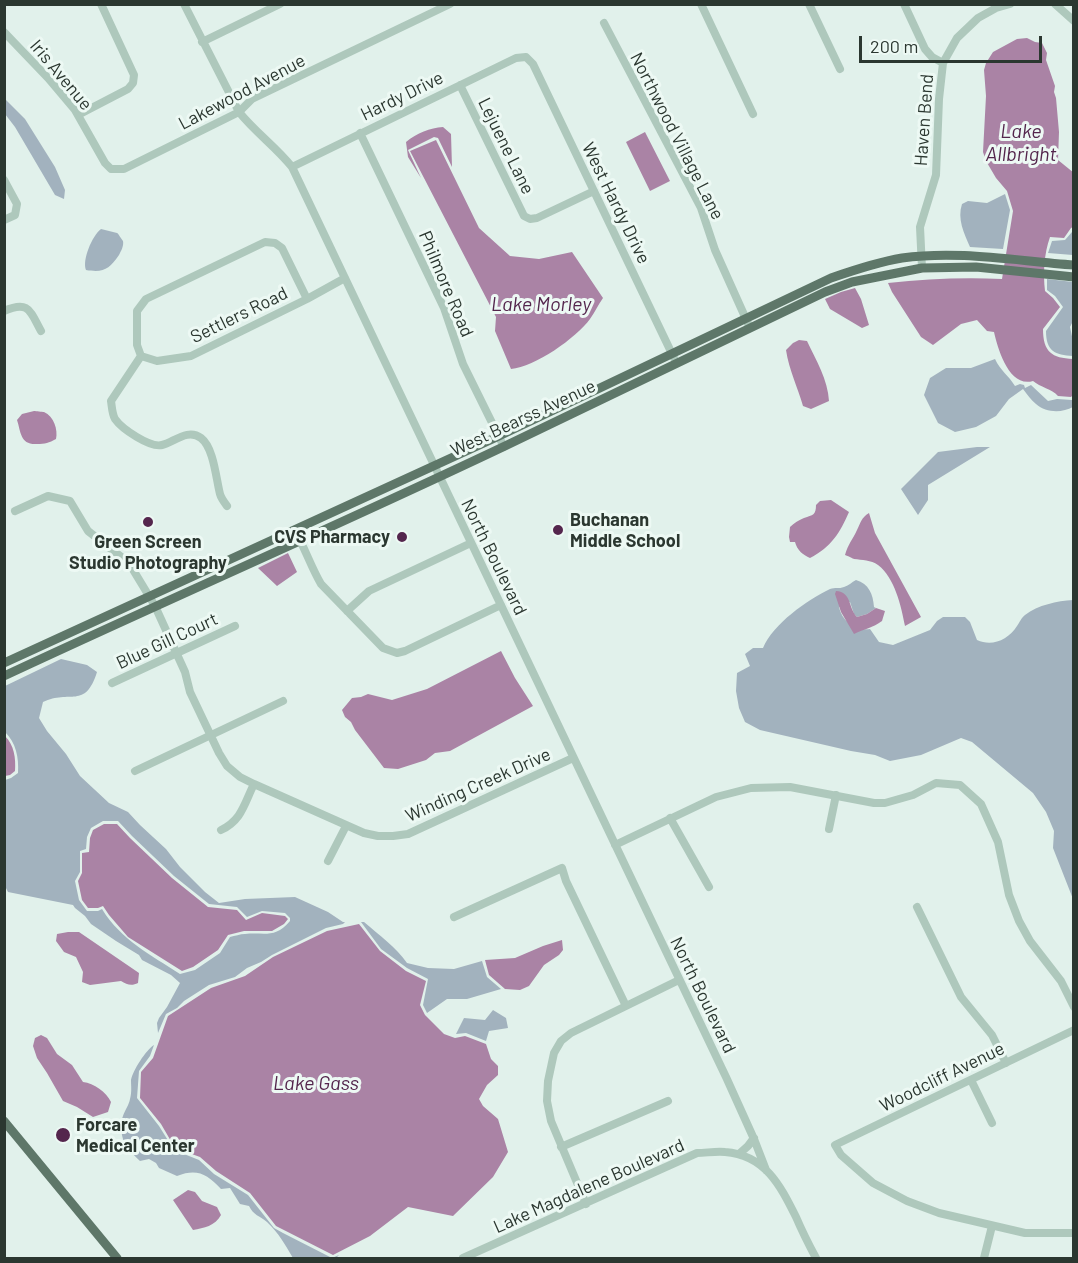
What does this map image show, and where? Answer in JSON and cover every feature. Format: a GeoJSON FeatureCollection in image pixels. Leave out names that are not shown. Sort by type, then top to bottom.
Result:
{"type":"FeatureCollection","features":[{"type":"Feature","properties":{"kind":"main road","name":"West Bearss Avenue"},"geometry":{"type":"LineString","coordinates":[[4,663],[295,531],[803,290],[852,270],[900,258],[949,255],[1074,265]]}},
{"type":"Feature","properties":{"kind":"main road","name":"West Bearss Avenue"},"geometry":{"type":"LineString","coordinates":[[4,676],[504,447],[750,328],[852,282],[922,268],[976,267],[1074,277]]}},
{"type":"Feature","properties":{"kind":"main road"},"geometry":{"type":"LineString","coordinates":[[4,1122],[117,1258]]}},
{"type":"Feature","properties":{"kind":"street"},"geometry":{"type":"LineString","coordinates":[[78,115],[128,89],[133,83],[134,75],[101,4]]}},
{"type":"Feature","properties":{"kind":"street","name":"North Boulevard"},"geometry":{"type":"LineString","coordinates":[[184,4],[239,112],[292,167],[754,1138],[766,1170]]}},
{"type":"Feature","properties":{"kind":"street","name":"Lakewood Avenue"},"geometry":{"type":"LineString","coordinates":[[111,169],[124,170],[239,112],[252,99],[450,4]]}},
{"type":"Feature","properties":{"kind":"street"},"geometry":{"type":"LineString","coordinates":[[701,4],[753,114]]}},
{"type":"Feature","properties":{"kind":"street"},"geometry":{"type":"LineString","coordinates":[[809,4],[840,69]]}},
{"type":"Feature","properties":{"kind":"street"},"geometry":{"type":"LineString","coordinates":[[904,4],[925,49],[932,57],[943,63]]}},
{"type":"Feature","properties":{"kind":"street","name":"Haven Bend"},"geometry":{"type":"LineString","coordinates":[[922,268],[920,227],[936,175],[943,63],[957,38],[978,18],[996,8],[1010,4]]}},
{"type":"Feature","properties":{"kind":"street"},"geometry":{"type":"LineString","coordinates":[[1054,4],[1074,21]]}},
{"type":"Feature","properties":{"kind":"street"},"geometry":{"type":"LineString","coordinates":[[202,42],[274,6]]}},
{"type":"Feature","properties":{"kind":"street","name":"Northwood Village Lane"},"geometry":{"type":"LineString","coordinates":[[604,23],[701,208],[715,250],[750,328]]}},
{"type":"Feature","properties":{"kind":"street","name":"Iris Avenue"},"geometry":{"type":"LineString","coordinates":[[4,32],[48,78],[78,115],[105,163],[111,169]]}},
{"type":"Feature","properties":{"kind":"street","name":"Hardy Drive"},"geometry":{"type":"LineString","coordinates":[[292,167],[516,58],[526,57]]}},
{"type":"Feature","properties":{"kind":"street","name":"West Hardy Drive"},"geometry":{"type":"LineString","coordinates":[[526,57],[533,64],[677,363]]}},
{"type":"Feature","properties":{"kind":"street","name":"Lejuene Lane"},"geometry":{"type":"LineString","coordinates":[[460,85],[524,216],[530,219],[537,218],[594,191]]}},
{"type":"Feature","properties":{"kind":"street","name":"Philmore Road"},"geometry":{"type":"LineString","coordinates":[[360,133],[444,308],[463,364],[504,447]]}},
{"type":"Feature","properties":{"kind":"street"},"geometry":{"type":"LineString","coordinates":[[4,180],[17,204],[15,215],[4,220]]}},
{"type":"Feature","properties":{"kind":"street"},"geometry":{"type":"LineString","coordinates":[[226,506],[220,496],[217,474],[207,445],[202,439],[196,435],[187,435],[160,446],[150,445],[121,426],[114,417],[111,401],[141,356],[137,345],[137,310],[146,299],[265,242],[275,243],[282,248],[307,299]]}},
{"type":"Feature","properties":{"kind":"street","name":"Settlers Road"},"geometry":{"type":"LineString","coordinates":[[141,356],[158,361],[191,356],[345,278]]}},
{"type":"Feature","properties":{"kind":"street"},"geometry":{"type":"LineString","coordinates":[[803,290],[808,301]]}},
{"type":"Feature","properties":{"kind":"street"},"geometry":{"type":"LineString","coordinates":[[4,311],[17,305],[24,306],[30,310],[41,331]]}},
{"type":"Feature","properties":{"kind":"street"},"geometry":{"type":"LineString","coordinates":[[595,390],[600,400]]}},
{"type":"Feature","properties":{"kind":"street","name":"Winding Creek Drive"},"geometry":{"type":"LineString","coordinates":[[15,511],[48,496],[70,501],[88,531],[129,563],[149,596],[185,672],[190,692],[219,753],[228,766],[240,777],[346,826],[378,836],[393,837],[408,834],[573,758]]}},
{"type":"Feature","properties":{"kind":"street"},"geometry":{"type":"LineString","coordinates":[[295,531],[321,584],[382,648],[397,653],[405,651],[501,605]]}},
{"type":"Feature","properties":{"kind":"street"},"geometry":{"type":"LineString","coordinates":[[347,611],[369,591],[471,543]]}},
{"type":"Feature","properties":{"kind":"street","name":"Blue Gill Court"},"geometry":{"type":"LineString","coordinates":[[112,683],[235,626]]}},
{"type":"Feature","properties":{"kind":"street"},"geometry":{"type":"LineString","coordinates":[[135,771],[283,701]]}},
{"type":"Feature","properties":{"kind":"street"},"geometry":{"type":"LineString","coordinates":[[615,845],[716,797],[751,788],[790,787],[874,803],[885,803],[913,795],[936,783],[960,785],[981,804],[998,842],[1009,895],[1019,921],[1030,941],[1061,981],[1074,1007]]}},
{"type":"Feature","properties":{"kind":"street"},"geometry":{"type":"LineString","coordinates":[[221,830],[238,818],[254,784]]}},
{"type":"Feature","properties":{"kind":"street"},"geometry":{"type":"LineString","coordinates":[[829,829],[836,795]]}},
{"type":"Feature","properties":{"kind":"street"},"geometry":{"type":"LineString","coordinates":[[670,818],[709,887]]}},
{"type":"Feature","properties":{"kind":"street"},"geometry":{"type":"LineString","coordinates":[[328,861],[346,826]]}},
{"type":"Feature","properties":{"kind":"street"},"geometry":{"type":"LineString","coordinates":[[454,917],[562,868],[566,881],[626,1006]]}},
{"type":"Feature","properties":{"kind":"street"},"geometry":{"type":"LineString","coordinates":[[917,907],[961,997],[992,1035],[1006,1063]]}},
{"type":"Feature","properties":{"kind":"street"},"geometry":{"type":"LineString","coordinates":[[586,1204],[551,1122],[547,1101],[548,1081],[554,1053],[561,1041],[571,1033],[679,980]]}},
{"type":"Feature","properties":{"kind":"street","name":"Woodcliff Avenue"},"geometry":{"type":"LineString","coordinates":[[992,1226],[939,1213],[907,1201],[873,1183],[841,1155],[835,1145],[1074,1030]]}},
{"type":"Feature","properties":{"kind":"street"},"geometry":{"type":"LineString","coordinates":[[971,1080],[992,1123]]}},
{"type":"Feature","properties":{"kind":"street"},"geometry":{"type":"LineString","coordinates":[[561,1147],[668,1101]]}},
{"type":"Feature","properties":{"kind":"street"},"geometry":{"type":"LineString","coordinates":[[739,1154],[754,1138]]}},
{"type":"Feature","properties":{"kind":"street","name":"Lake Magdalene Boulevard"},"geometry":{"type":"LineString","coordinates":[[463,1258],[698,1153],[724,1152],[739,1154],[766,1170],[782,1189],[816,1258]]}},
{"type":"Feature","properties":{"kind":"street"},"geometry":{"type":"LineString","coordinates":[[984,1258],[992,1226],[1025,1233],[1074,1233]]}},
{"type":"Feature","properties":{"kind":"shaded area"},"geometry":{"type":"Polygon","coordinates":[[[4,98],[25,119],[55,167],[65,190],[64,199],[55,195],[5,114],[4,98]]]}},
{"type":"Feature","properties":{"kind":"shaded area"},"geometry":{"type":"Polygon","coordinates":[[[1005,194],[1010,210],[1003,249],[970,247],[961,221],[962,204],[968,201],[987,203],[1005,194]]]}},
{"type":"Feature","properties":{"kind":"shaded area"},"geometry":{"type":"Polygon","coordinates":[[[101,229],[118,233],[123,241],[122,248],[119,255],[106,269],[86,270],[85,260],[89,248],[101,229]]]}},
{"type":"Feature","properties":{"kind":"shaded area"},"geometry":{"type":"Polygon","coordinates":[[[1072,232],[1073,255],[1048,253],[1052,241],[1065,240],[1072,232]]]}},
{"type":"Feature","properties":{"kind":"shaded area"},"geometry":{"type":"Polygon","coordinates":[[[1047,279],[1073,282],[1073,321],[1070,327],[1073,356],[1053,351],[1046,338],[1046,331],[1063,307],[1047,290],[1047,279]]]}},
{"type":"Feature","properties":{"kind":"shaded area"},"geometry":{"type":"Polygon","coordinates":[[[995,359],[1015,386],[1020,384],[1025,388],[1031,385],[1048,401],[1072,400],[1073,398],[1073,407],[1059,411],[1044,409],[1034,402],[1023,389],[1009,399],[996,416],[976,427],[955,432],[938,423],[924,395],[930,378],[946,368],[971,368],[995,359]]]}},
{"type":"Feature","properties":{"kind":"shaded area"},"geometry":{"type":"Polygon","coordinates":[[[990,447],[928,485],[928,500],[918,515],[901,489],[938,452],[990,447]]]}},
{"type":"Feature","properties":{"kind":"shaded area"},"geometry":{"type":"Polygon","coordinates":[[[856,580],[870,590],[876,608],[857,617],[850,602],[839,607],[843,617],[854,627],[870,629],[879,642],[893,645],[930,630],[943,617],[965,617],[970,622],[977,640],[988,643],[999,641],[1009,635],[1022,617],[1030,612],[1048,604],[1073,600],[1073,899],[1053,848],[1054,831],[1046,812],[1033,793],[972,742],[961,738],[921,755],[890,761],[875,755],[760,730],[745,722],[739,708],[736,691],[737,673],[750,666],[745,654],[753,648],[763,648],[774,630],[811,599],[830,589],[846,586],[856,580]]]}},
{"type":"Feature","properties":{"kind":"shaded area"},"geometry":{"type":"Polygon","coordinates":[[[61,659],[87,665],[97,672],[87,691],[82,695],[43,702],[39,718],[80,776],[109,803],[128,812],[205,892],[219,903],[245,899],[295,897],[345,922],[326,928],[272,955],[235,977],[209,985],[166,1014],[158,1033],[159,1018],[180,983],[171,975],[142,960],[139,955],[91,924],[73,905],[8,892],[5,886],[5,780],[18,773],[18,767],[14,746],[5,732],[5,686],[61,659]],[[103,821],[91,828],[87,837],[86,849],[80,851],[80,872],[75,881],[79,900],[87,911],[102,909],[127,938],[180,974],[195,970],[220,953],[230,937],[243,934],[269,934],[285,927],[290,921],[285,913],[262,911],[247,917],[237,907],[209,904],[174,876],[118,821],[103,821]]]}},
{"type":"Feature","properties":{"kind":"shaded area"},"geometry":{"type":"Polygon","coordinates":[[[361,922],[387,941],[407,963],[428,968],[454,969],[482,961],[487,977],[501,989],[467,999],[447,999],[427,1013],[423,1005],[428,979],[407,968],[381,949],[361,922]]]}},
{"type":"Feature","properties":{"kind":"shaded area"},"geometry":{"type":"Polygon","coordinates":[[[493,1010],[506,1018],[508,1028],[489,1031],[486,1041],[466,1033],[456,1034],[464,1018],[485,1020],[493,1010]]]}},
{"type":"Feature","properties":{"kind":"shaded area"},"geometry":{"type":"Polygon","coordinates":[[[154,1045],[150,1056],[139,1071],[137,1098],[174,1150],[199,1160],[214,1174],[248,1195],[274,1228],[332,1258],[293,1258],[271,1226],[255,1214],[249,1206],[240,1204],[230,1188],[221,1189],[201,1174],[190,1173],[177,1176],[159,1168],[149,1159],[140,1161],[130,1151],[122,1136],[122,1118],[129,1101],[134,1071],[154,1045]]]}},
{"type":"Feature","properties":{"kind":"water","name":"Lake Allbright"},"geometry":{"type":"Polygon","coordinates":[[[1027,38],[1042,43],[1047,53],[1046,60],[1055,86],[1059,132],[1058,160],[1074,173],[1073,227],[1064,238],[1050,237],[1046,250],[1045,291],[1060,307],[1043,329],[1043,337],[1050,352],[1059,357],[1073,359],[1073,395],[1071,397],[1058,396],[1033,381],[1025,382],[1017,379],[1006,366],[994,332],[987,331],[977,320],[961,324],[933,345],[921,337],[888,283],[973,278],[1002,279],[1013,211],[1007,191],[996,178],[983,152],[986,96],[984,70],[993,52],[1017,39],[1027,38]]]}},
{"type":"Feature","properties":{"kind":"water"},"geometry":{"type":"Polygon","coordinates":[[[443,127],[451,134],[452,167],[438,138],[434,137],[408,150],[421,178],[408,157],[406,142],[433,128],[443,127]]]}},
{"type":"Feature","properties":{"kind":"water"},"geometry":{"type":"Polygon","coordinates":[[[645,132],[670,181],[650,191],[626,142],[645,132]]]}},
{"type":"Feature","properties":{"kind":"water","name":"Lake Morley"},"geometry":{"type":"Polygon","coordinates":[[[436,140],[479,228],[510,256],[539,259],[572,252],[603,298],[584,327],[554,350],[532,363],[511,369],[495,331],[496,317],[410,151],[436,140]]]}},
{"type":"Feature","properties":{"kind":"water"},"geometry":{"type":"Polygon","coordinates":[[[855,288],[869,325],[862,328],[830,309],[825,299],[855,288]]]}},
{"type":"Feature","properties":{"kind":"water"},"geometry":{"type":"Polygon","coordinates":[[[799,340],[807,341],[821,370],[828,393],[829,401],[811,409],[803,406],[786,350],[799,340]]]}},
{"type":"Feature","properties":{"kind":"water"},"geometry":{"type":"Polygon","coordinates":[[[34,411],[44,412],[53,420],[56,439],[40,444],[31,444],[24,440],[17,420],[22,414],[34,411]]]}},
{"type":"Feature","properties":{"kind":"water"},"geometry":{"type":"Polygon","coordinates":[[[831,500],[849,512],[834,539],[810,558],[801,552],[795,542],[790,542],[790,527],[813,514],[820,501],[831,500]]]}},
{"type":"Feature","properties":{"kind":"water"},"geometry":{"type":"Polygon","coordinates":[[[869,513],[875,533],[921,617],[905,626],[893,585],[884,571],[872,562],[845,555],[862,520],[869,513]]]}},
{"type":"Feature","properties":{"kind":"water"},"geometry":{"type":"Polygon","coordinates":[[[288,553],[297,572],[277,586],[258,568],[288,553]]]}},
{"type":"Feature","properties":{"kind":"water"},"geometry":{"type":"Polygon","coordinates":[[[836,591],[845,594],[857,617],[876,608],[885,611],[882,621],[854,634],[841,612],[836,591]]]}},
{"type":"Feature","properties":{"kind":"water"},"geometry":{"type":"Polygon","coordinates":[[[501,651],[533,706],[450,751],[435,753],[426,760],[398,769],[384,768],[342,710],[352,698],[368,694],[392,700],[427,689],[501,651]]]}},
{"type":"Feature","properties":{"kind":"water"},"geometry":{"type":"Polygon","coordinates":[[[5,736],[15,757],[15,771],[5,776],[5,736]]]}},
{"type":"Feature","properties":{"kind":"water"},"geometry":{"type":"Polygon","coordinates":[[[104,824],[117,824],[172,878],[208,907],[237,910],[246,920],[262,913],[285,916],[288,919],[272,931],[244,931],[228,935],[218,950],[193,967],[182,971],[128,937],[103,906],[88,908],[82,900],[78,881],[82,873],[82,853],[89,852],[93,830],[104,824]]]}},
{"type":"Feature","properties":{"kind":"water","name":"Lake Gass"},"geometry":{"type":"Polygon","coordinates":[[[359,924],[380,951],[406,971],[426,981],[420,1005],[425,1015],[444,1034],[455,1038],[465,1036],[486,1044],[491,1059],[498,1066],[498,1075],[487,1085],[479,1099],[483,1106],[498,1119],[508,1152],[493,1177],[453,1216],[408,1207],[370,1236],[333,1255],[276,1226],[250,1193],[216,1171],[200,1157],[175,1148],[161,1124],[140,1098],[141,1072],[153,1058],[168,1016],[211,988],[245,976],[273,957],[327,931],[359,924]]]}},
{"type":"Feature","properties":{"kind":"water"},"geometry":{"type":"Polygon","coordinates":[[[79,932],[139,973],[138,983],[130,985],[121,981],[90,985],[82,982],[83,972],[76,957],[64,952],[56,941],[57,934],[79,932]]]}},
{"type":"Feature","properties":{"kind":"water"},"geometry":{"type":"Polygon","coordinates":[[[562,940],[563,950],[544,965],[529,986],[520,990],[505,989],[489,975],[485,960],[515,958],[562,940]]]}},
{"type":"Feature","properties":{"kind":"water"},"geometry":{"type":"Polygon","coordinates":[[[41,1035],[47,1038],[57,1054],[72,1065],[83,1082],[95,1086],[106,1095],[111,1102],[108,1112],[93,1117],[63,1101],[37,1058],[33,1046],[35,1038],[41,1035]]]}},
{"type":"Feature","properties":{"kind":"water"},"geometry":{"type":"Polygon","coordinates":[[[188,1190],[195,1192],[202,1201],[217,1207],[221,1215],[216,1222],[193,1230],[173,1200],[188,1190]]]}},
{"type":"Feature","properties":{"kind":"place","name":"Green Screen Studio Photography"},"geometry":{"type":"Point","coordinates":[148,522]}},
{"type":"Feature","properties":{"kind":"place","name":"Buchanan Middle School"},"geometry":{"type":"Point","coordinates":[558,530]}},
{"type":"Feature","properties":{"kind":"place","name":"CVS Pharmacy"},"geometry":{"type":"Point","coordinates":[402,537]}},
{"type":"Feature","properties":{"kind":"place","name":"Forcare Medical Center"},"geometry":{"type":"Point","coordinates":[63,1135]}}]}
